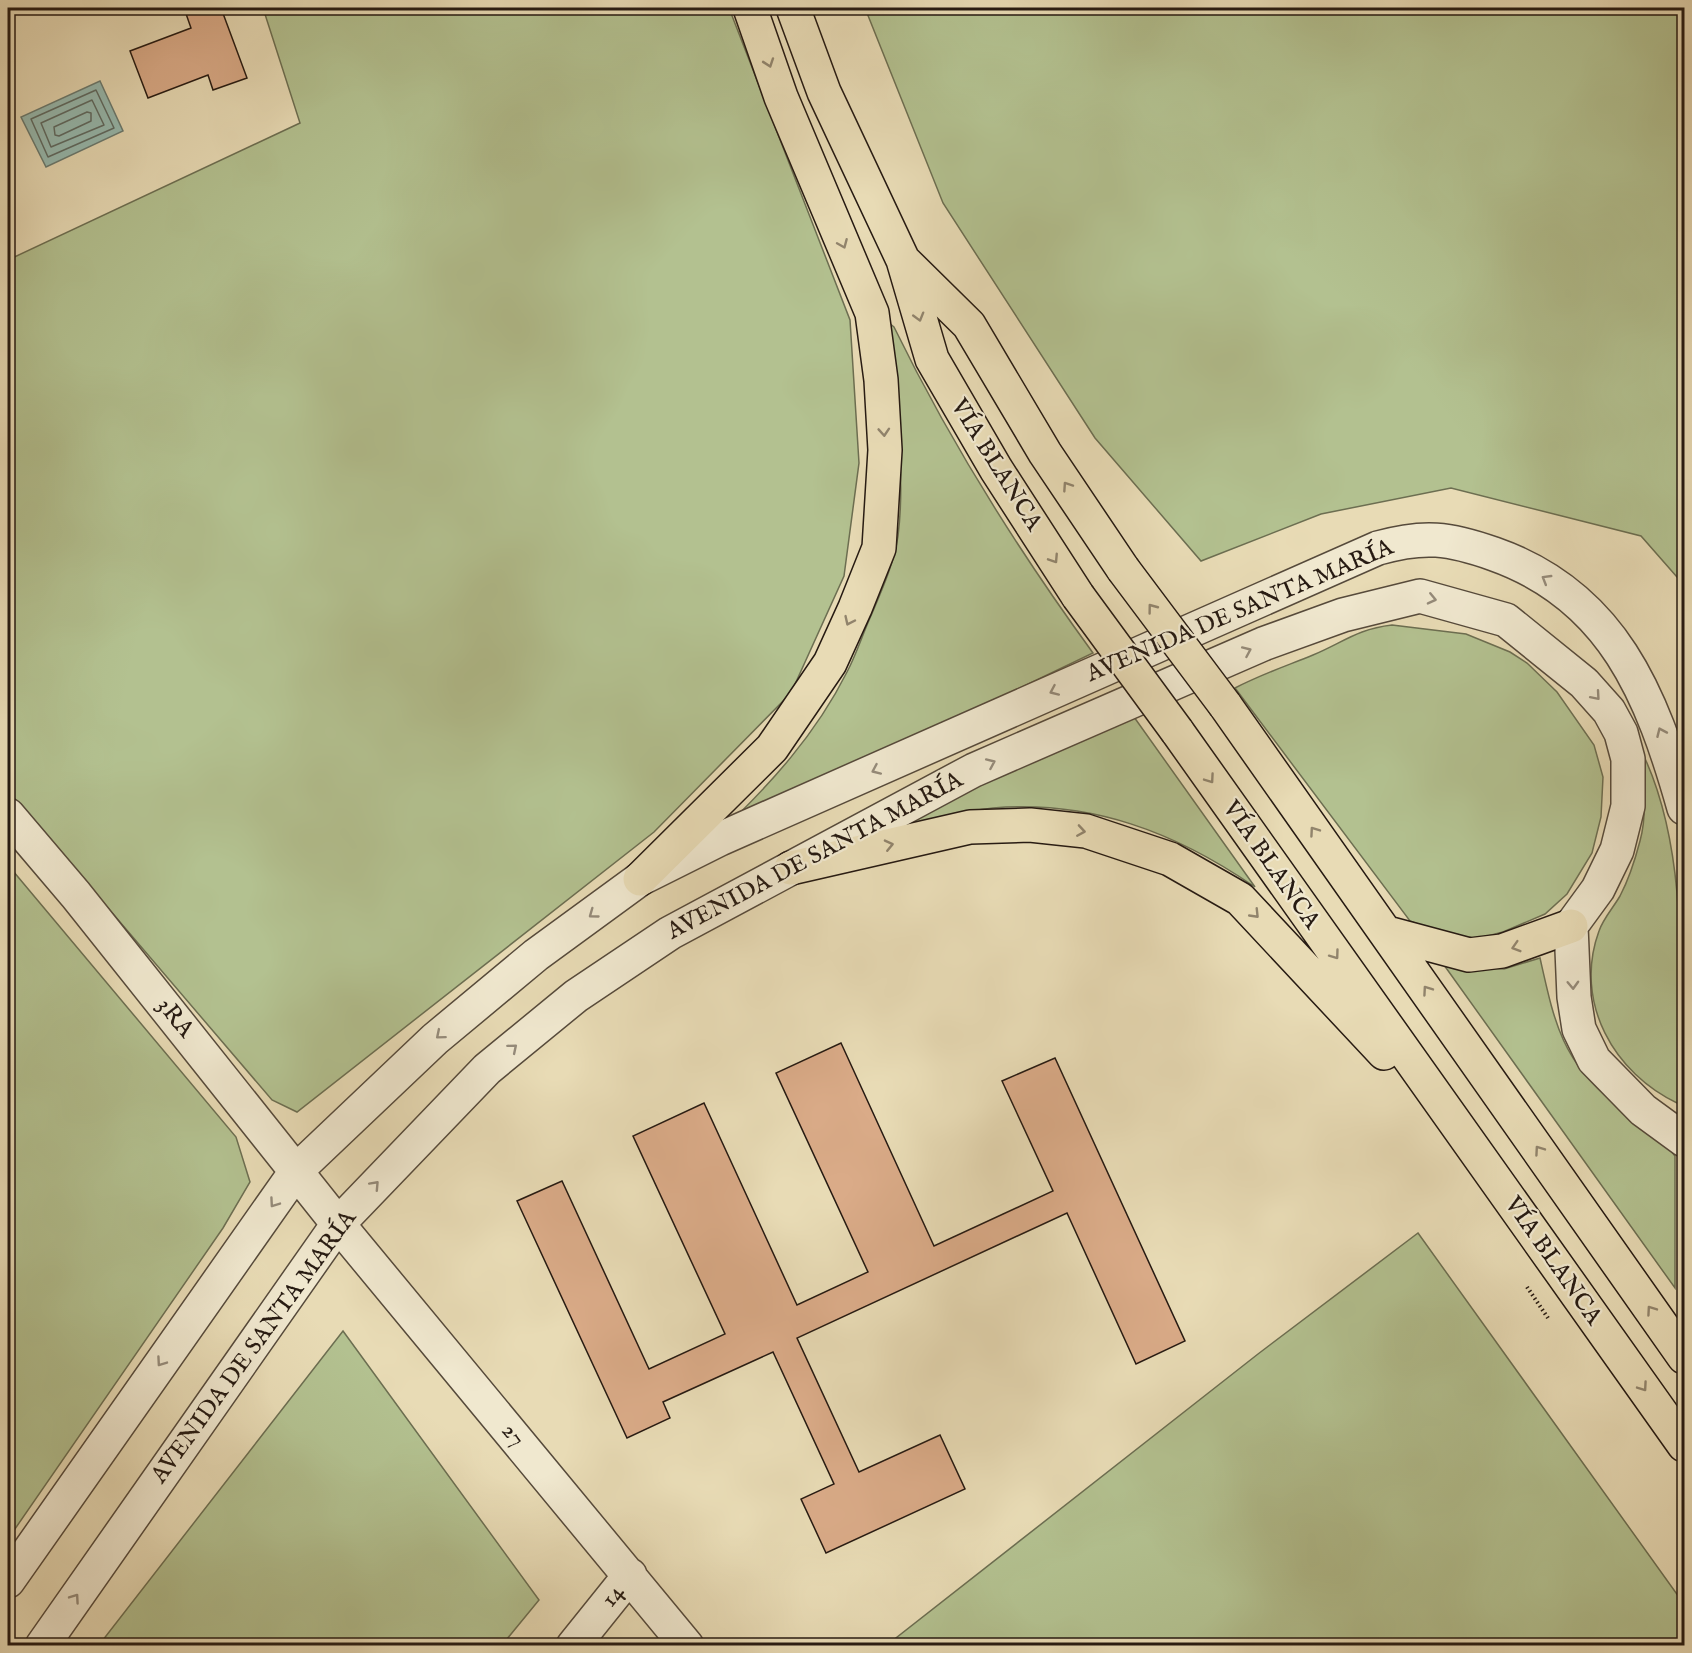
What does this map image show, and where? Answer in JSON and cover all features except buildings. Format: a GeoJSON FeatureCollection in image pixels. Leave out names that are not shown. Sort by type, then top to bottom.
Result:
{"type":"FeatureCollection","features":[{"type":"Feature","properties":{"kind":"highway"},"geometry":{"type":"LineString","coordinates":[[640,879],[772,748],[830,663],[879,548],[885,450],[881,380],[872,313],[781,97],[750,8]]}},
{"type":"Feature","properties":{"kind":"highway","name":"VÍA BLANCA"},"geometry":{"type":"LineString","coordinates":[[793,8],[824,92],[903,260],[932,359],[996,469],[1078,596],[1177,731],[1684,1445]]}},
{"type":"Feature","properties":{"kind":"highway","name":"VÍA BLANCA"},"geometry":{"type":"LineString","coordinates":[[903,260],[969,325],[1045,453],[1123,569],[1224,705],[1387,933],[1684,1357]]}},
{"type":"Feature","properties":{"kind":"highway"},"geometry":{"type":"LineString","coordinates":[[791,868],[970,827],[1030,825],[1086,831],[1170,859],[1208,878],[1240,899],[1475,1151]]}},
{"type":"Feature","properties":{"kind":"highway"},"geometry":{"type":"LineString","coordinates":[[1387,933],[1468,955],[1502,951],[1538,940],[1571,926]]}},
{"type":"Feature","properties":{"kind":"street","name":"AVENIDA DE SANTA MARÍA"},"geometry":{"type":"LineString","coordinates":[[8,1581],[297,1170],[435,1039],[536,955],[640,879],[720,839],[1378,548],[1409,539],[1443,540],[1511,560],[1548,580],[1588,610],[1616,644],[1643,692],[1665,741],[1684,808]]}},
{"type":"Feature","properties":{"kind":"street","name":"AVENIDA DE SANTA MARÍA"},"geometry":{"type":"LineString","coordinates":[[42,1646],[338,1224],[487,1070],[576,996],[670,933],[974,770],[1263,644],[1343,615],[1420,596],[1506,620],[1584,682],[1610,711],[1621,733],[1628,759],[1628,806],[1617,850],[1598,888],[1571,926]]}},
{"type":"Feature","properties":{"kind":"street","name":"3RA"},"geometry":{"type":"LineString","coordinates":[[8,815],[76,895],[338,1224]]}},
{"type":"Feature","properties":{"kind":"street"},"geometry":{"type":"LineString","coordinates":[[1571,926],[1574,997],[1579,1029],[1594,1060],[1643,1110],[1684,1140]]}},
{"type":"Feature","properties":{"kind":"street","name":"27"},"geometry":{"type":"LineString","coordinates":[[338,1224],[687,1646]]}},
{"type":"Feature","properties":{"kind":"street","name":"14"},"geometry":{"type":"LineString","coordinates":[[573,1646],[630,1575]]}},
{"type":"Feature","properties":{"kind":"green space"},"geometry":{"type":"Polygon","coordinates":[[[263,8],[729,8],[850,320],[859,463],[844,576],[791,693],[654,832],[297,1112],[272,1100],[8,791],[8,260],[300,123],[263,8]]]}},
{"type":"Feature","properties":{"kind":"green space"},"geometry":{"type":"Polygon","coordinates":[[[865,8],[1684,8],[1684,585],[1641,536],[1451,488],[1321,514],[1201,561],[1095,438],[943,203],[865,8]]]}},
{"type":"Feature","properties":{"kind":"green space"},"geometry":{"type":"Polygon","coordinates":[[[884,319],[894,327],[938,412],[986,494],[1038,575],[1093,653],[720,832],[791,758],[821,717],[850,666],[890,567],[898,536],[901,482],[900,454],[884,319]]]}},
{"type":"Feature","properties":{"kind":"green space"},"geometry":{"type":"Polygon","coordinates":[[[1392,625],[1466,634],[1510,652],[1527,663],[1557,692],[1594,745],[1603,777],[1601,817],[1592,853],[1567,894],[1545,914],[1503,932],[1464,942],[1410,921],[1235,688],[1360,633],[1392,625]]]}},
{"type":"Feature","properties":{"kind":"green space"},"geometry":{"type":"Polygon","coordinates":[[[1134,717],[1255,887],[1225,867],[1163,836],[1098,815],[1064,809],[993,808],[903,826],[907,818],[1134,717]]]}},
{"type":"Feature","properties":{"kind":"green space"},"geometry":{"type":"Polygon","coordinates":[[[1641,750],[1657,790],[1668,833],[1675,877],[1680,969],[1679,1104],[1656,1091],[1635,1074],[1618,1055],[1605,1033],[1596,1009],[1591,984],[1592,958],[1599,931],[1626,883],[1642,830],[1644,796],[1641,750]]]}},
{"type":"Feature","properties":{"kind":"green space"},"geometry":{"type":"Polygon","coordinates":[[[8,865],[236,1137],[250,1182],[223,1228],[8,1539],[8,865]]]}},
{"type":"Feature","properties":{"kind":"green space"},"geometry":{"type":"Polygon","coordinates":[[[1540,958],[1556,1020],[1571,1054],[1596,1086],[1662,1141],[1675,1156],[1675,1288],[1444,965],[1504,969],[1540,958]]]}},
{"type":"Feature","properties":{"kind":"green space"},"geometry":{"type":"Polygon","coordinates":[[[1418,1233],[1684,1604],[1684,1645],[887,1645],[1258,1354],[1418,1233]]]}},
{"type":"Feature","properties":{"kind":"green space"},"geometry":{"type":"Polygon","coordinates":[[[343,1331],[539,1600],[502,1645],[99,1645],[343,1331]]]}},
{"type":"Feature","properties":{"kind":"water"},"geometry":{"type":"Polygon","coordinates":[[[100,81],[123,131],[46,167],[21,117],[100,81]]]}}]}
